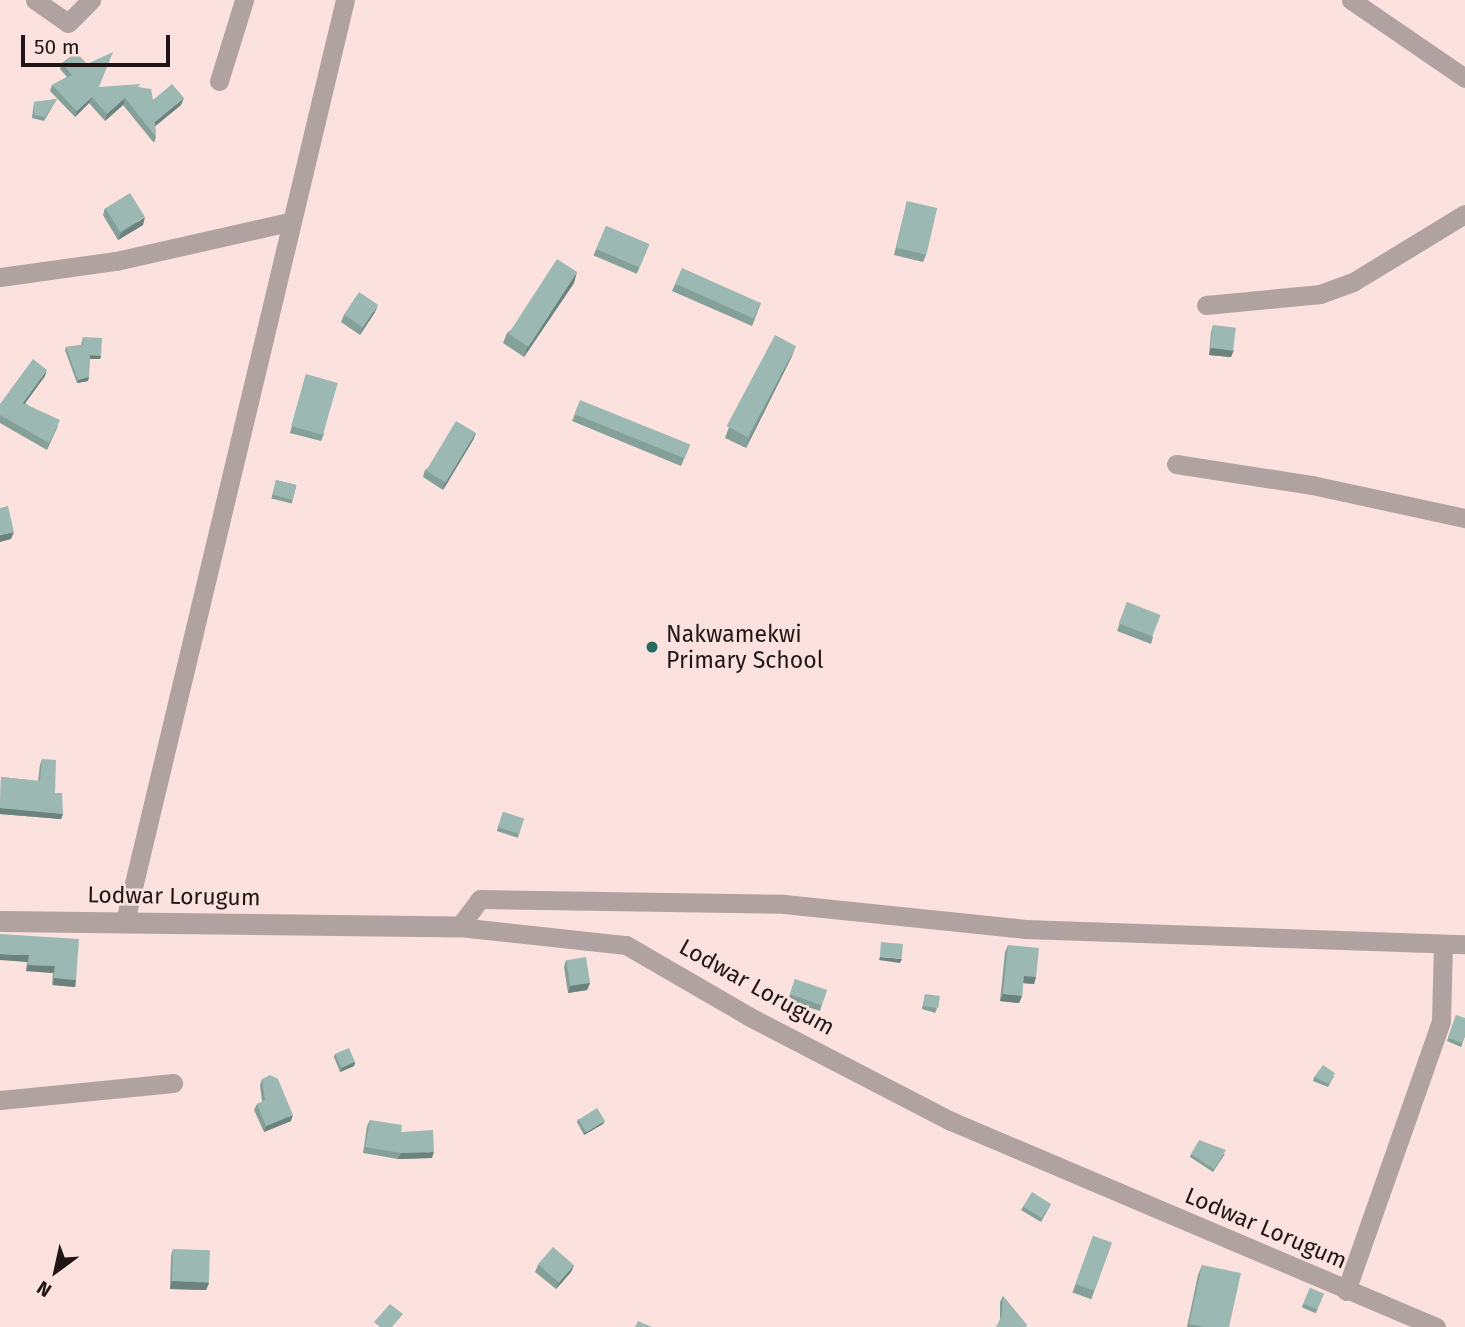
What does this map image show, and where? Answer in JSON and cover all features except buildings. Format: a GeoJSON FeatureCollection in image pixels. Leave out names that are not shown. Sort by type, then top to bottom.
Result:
{"type":"FeatureCollection","features":[{"type":"Feature","properties":{"kind":"street"},"geometry":{"type":"LineString","coordinates":[[35,0],[68,23],[91,0]]}},
{"type":"Feature","properties":{"kind":"street"},"geometry":{"type":"LineString","coordinates":[[219,81],[244,0]]}},
{"type":"Feature","properties":{"kind":"street"},"geometry":{"type":"LineString","coordinates":[[125,920],[289,222],[345,0]]}},
{"type":"Feature","properties":{"kind":"street"},"geometry":{"type":"LineString","coordinates":[[1351,0],[1465,78]]}},
{"type":"Feature","properties":{"kind":"street"},"geometry":{"type":"LineString","coordinates":[[1206,305],[1320,293],[1353,282],[1465,214]]}},
{"type":"Feature","properties":{"kind":"street"},"geometry":{"type":"LineString","coordinates":[[0,277],[116,261],[289,222]]}},
{"type":"Feature","properties":{"kind":"street"},"geometry":{"type":"LineString","coordinates":[[1177,464],[1312,485],[1465,518]]}},
{"type":"Feature","properties":{"kind":"street"},"geometry":{"type":"LineString","coordinates":[[459,927],[480,899],[757,903],[1025,929],[1465,944]]}},
{"type":"Feature","properties":{"kind":"street","name":"Lodwar Lorugum"},"geometry":{"type":"LineString","coordinates":[[0,921],[125,920],[459,927],[626,945],[750,1017],[951,1121],[1436,1327]]}},
{"type":"Feature","properties":{"kind":"street"},"geometry":{"type":"LineString","coordinates":[[1346,1291],[1441,1021],[1443,944]]}},
{"type":"Feature","properties":{"kind":"street"},"geometry":{"type":"LineString","coordinates":[[0,1100],[173,1083]]}},
{"type":"Feature","properties":{"kind":"place","name":"Nakwamekwi Primary School"},"geometry":{"type":"Point","coordinates":[652,647]}}]}
